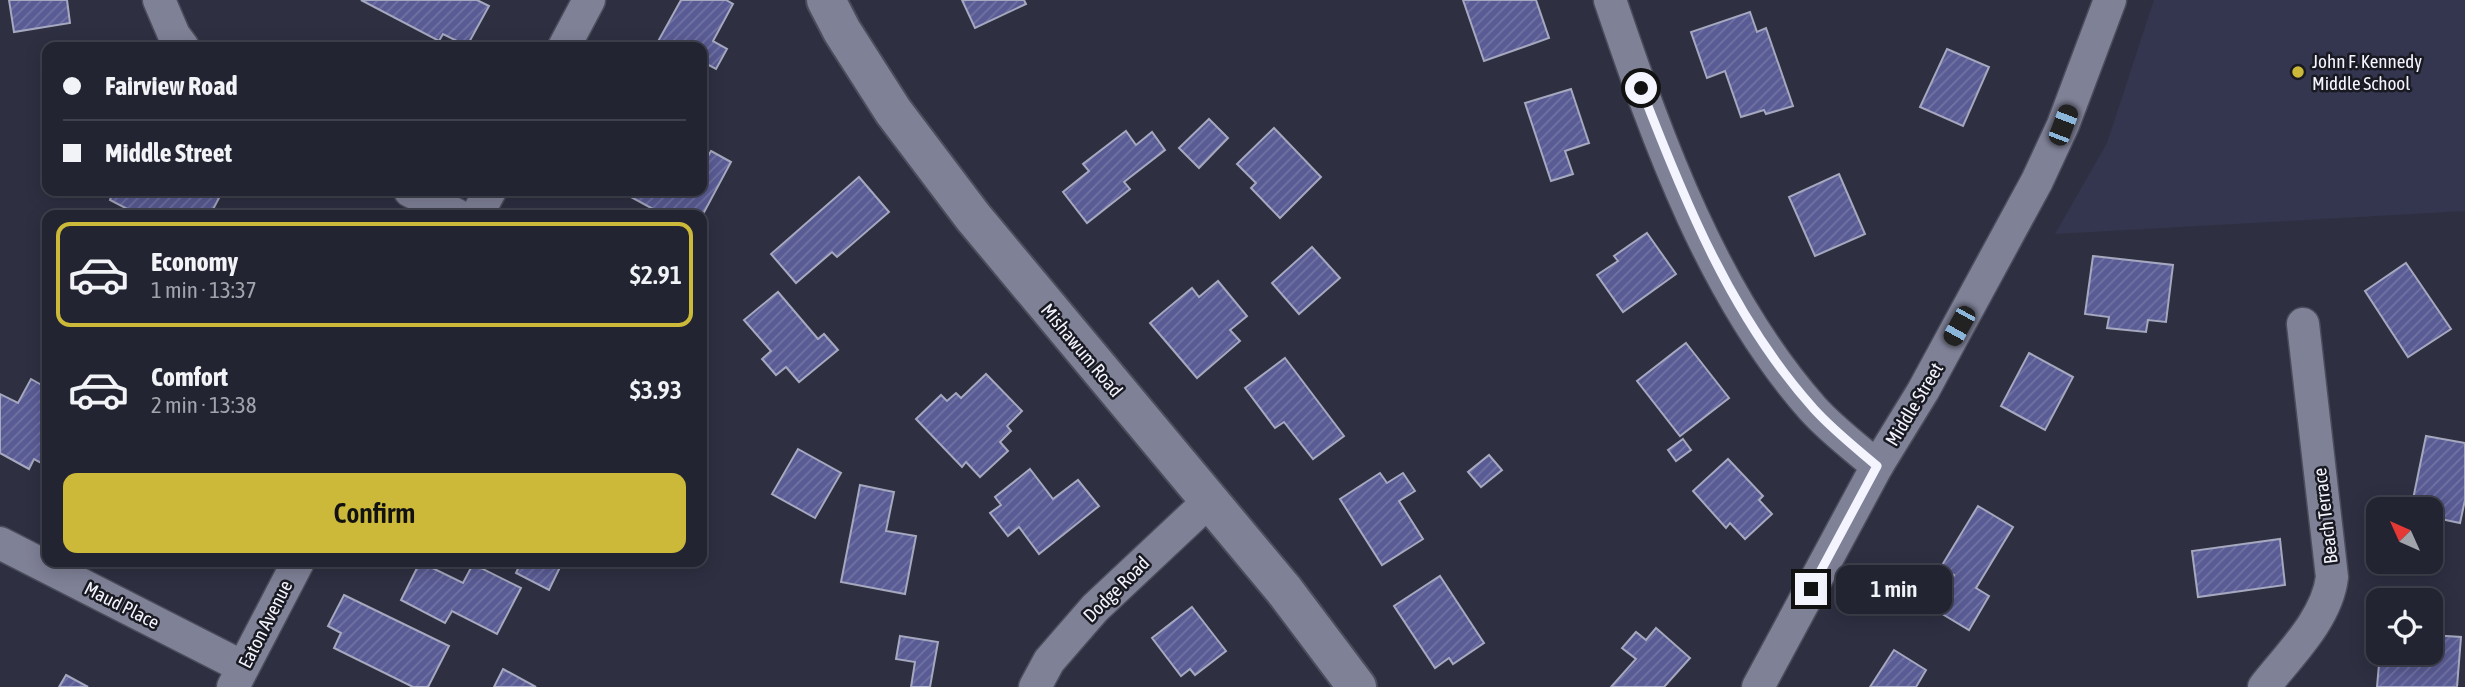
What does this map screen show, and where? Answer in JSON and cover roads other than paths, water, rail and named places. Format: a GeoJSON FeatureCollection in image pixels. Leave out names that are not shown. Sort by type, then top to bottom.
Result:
{"type":"FeatureCollection","features":[{"type":"Feature","properties":{"kind":"main road","name":"Mishawum Road"},"geometry":{"type":"LineString","coordinates":[[826,0],[867,71],[929,160],[1058,321],[1284,590],[1357,687]]}},
{"type":"Feature","properties":{"kind":"street"},"geometry":{"type":"LineString","coordinates":[[159,0],[179,42]]}},
{"type":"Feature","properties":{"kind":"street"},"geometry":{"type":"LineString","coordinates":[[568,42],[589,0]]}},
{"type":"Feature","properties":{"kind":"street"},"geometry":{"type":"LineString","coordinates":[[1610,0],[1672,171],[1721,271],[1778,364],[1809,404],[1877,466]]}},
{"type":"Feature","properties":{"kind":"street","name":"Middle Street"},"geometry":{"type":"LineString","coordinates":[[1758,687],[1877,466],[1923,391],[2037,181],[2063,125],[2110,0]]}},
{"type":"Feature","properties":{"kind":"street"},"geometry":{"type":"LineString","coordinates":[[420,196],[447,210]]}},
{"type":"Feature","properties":{"kind":"street","name":"Beach Terrace"},"geometry":{"type":"LineString","coordinates":[[2264,687],[2327,601],[2332,577],[2303,324]]}},
{"type":"Feature","properties":{"kind":"street","name":"Dodge Road"},"geometry":{"type":"LineString","coordinates":[[1035,687],[1049,661],[1095,608],[1210,500]]}},
{"type":"Feature","properties":{"kind":"street","name":"Maud Place"},"geometry":{"type":"LineString","coordinates":[[0,543],[42,567]]}},
{"type":"Feature","properties":{"kind":"street","name":"Maud Place"},"geometry":{"type":"LineString","coordinates":[[43,567],[238,677]]}},
{"type":"Feature","properties":{"kind":"street","name":"Eaton Avenue"},"geometry":{"type":"LineString","coordinates":[[238,677],[295,567]]}},
{"type":"Feature","properties":{"kind":"place","name":"John F. Kennedy Middle School"},"geometry":{"type":"Point","coordinates":[2298,72]}}]}
